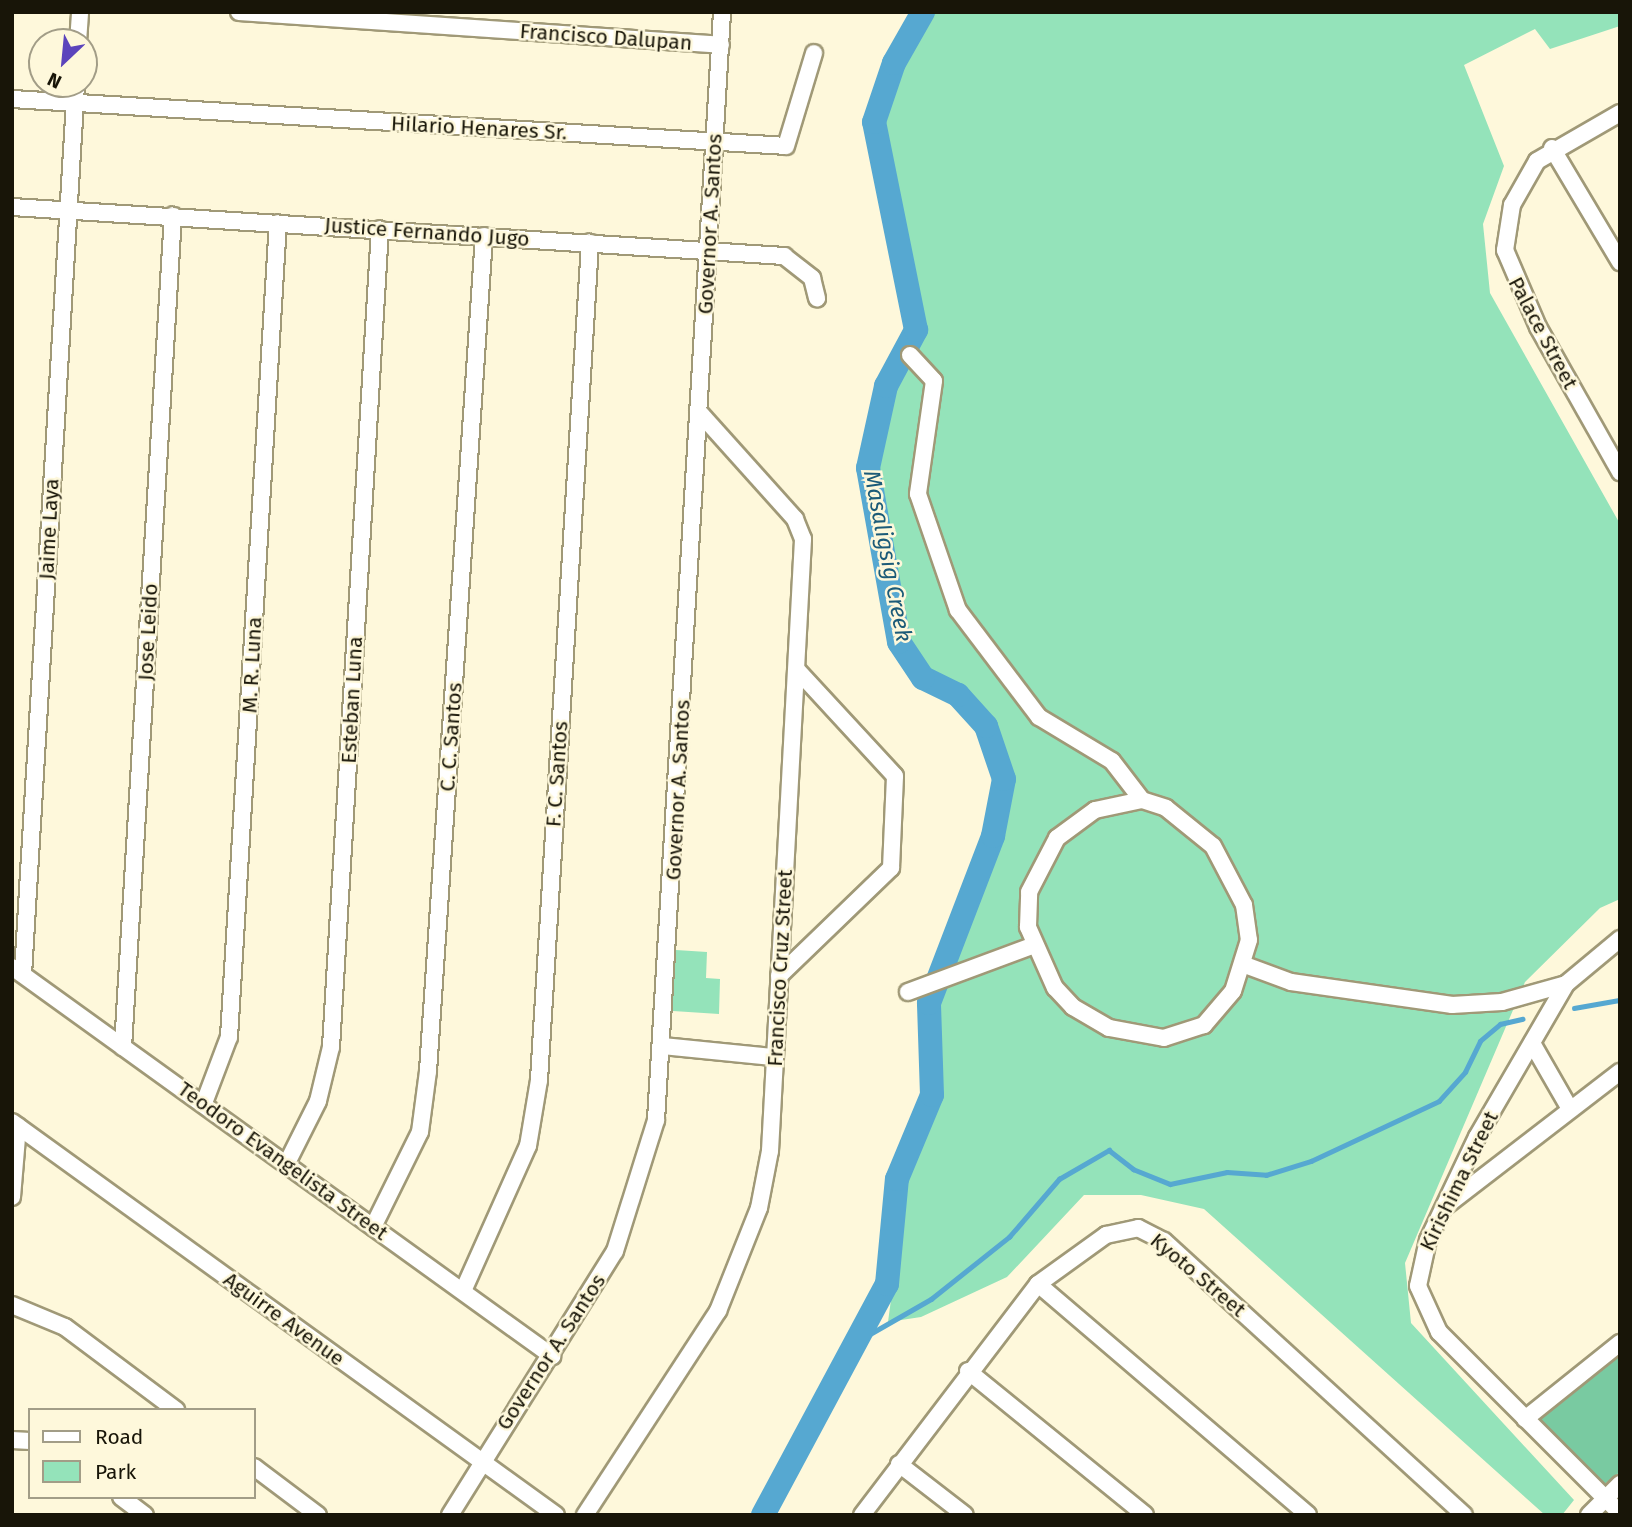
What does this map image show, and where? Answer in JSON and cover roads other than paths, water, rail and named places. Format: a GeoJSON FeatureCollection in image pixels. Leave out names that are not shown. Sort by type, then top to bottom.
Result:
{"type":"FeatureCollection","features":[{"type":"Feature","properties":{"kind":"street","name":"Francisco Dalupan"},"geometry":{"type":"LineString","coordinates":[[239,12],[721,45]]}},
{"type":"Feature","properties":{"kind":"street","name":"Governor A. Santos"},"geometry":{"type":"LineString","coordinates":[[450,1515],[481,1461],[586,1307],[631,1214],[656,1120],[663,1046],[722,12]]}},
{"type":"Feature","properties":{"kind":"street","name":"Hilario Henares Sr."},"geometry":{"type":"LineString","coordinates":[[12,99],[786,146],[814,53]]}},
{"type":"Feature","properties":{"kind":"street","name":"Jaime Laya"},"geometry":{"type":"LineString","coordinates":[[18,971],[75,98]]}},
{"type":"Feature","properties":{"kind":"street","name":"Palace Street"},"geometry":{"type":"LineString","coordinates":[[1620,113],[1552,148],[1523,181],[1505,250],[1538,327],[1620,472]]}},
{"type":"Feature","properties":{"kind":"street"},"geometry":{"type":"LineString","coordinates":[[1552,148],[1620,262]]}},
{"type":"Feature","properties":{"kind":"street","name":"Justice Fernando Jugo"},"geometry":{"type":"LineString","coordinates":[[12,206],[785,256],[812,278],[817,298]]}},
{"type":"Feature","properties":{"kind":"street","name":"Jose Leido"},"geometry":{"type":"LineString","coordinates":[[123,1047],[173,216]]}},
{"type":"Feature","properties":{"kind":"street","name":"M. R. Luna"},"geometry":{"type":"LineString","coordinates":[[204,1103],[229,1037],[278,223]]}},
{"type":"Feature","properties":{"kind":"street","name":"Esteban Luna"},"geometry":{"type":"LineString","coordinates":[[287,1163],[318,1101],[331,1047],[380,229]]}},
{"type":"Feature","properties":{"kind":"street","name":"C. C. Santos"},"geometry":{"type":"LineString","coordinates":[[373,1227],[420,1132],[428,1071],[484,236]]}},
{"type":"Feature","properties":{"kind":"street","name":"F. C. Santos"},"geometry":{"type":"LineString","coordinates":[[463,1291],[528,1146],[539,1080],[590,243]]}},
{"type":"Feature","properties":{"kind":"street"},"geometry":{"type":"LineString","coordinates":[[911,355],[934,381],[918,494],[958,610],[1039,717],[1112,761],[1142,800],[1189,823],[1233,875],[1246,917],[1245,964],[1204,1025],[1164,1038],[1087,1017],[1055,988],[1032,946],[1029,892],[1057,838],[1095,810],[1142,800]]}},
{"type":"Feature","properties":{"kind":"street","name":"Francisco Cruz Street"},"geometry":{"type":"LineString","coordinates":[[585,1515],[701,1342],[745,1251],[769,1160],[804,556],[799,529],[699,412]]}},
{"type":"Feature","properties":{"kind":"street"},"geometry":{"type":"LineString","coordinates":[[779,976],[891,868],[895,776],[798,671]]}},
{"type":"Feature","properties":{"kind":"street","name":"Kirishima Street"},"geometry":{"type":"LineString","coordinates":[[1620,939],[1566,984],[1443,1208],[1419,1265],[1425,1311],[1525,1419],[1620,1513]]}},
{"type":"Feature","properties":{"kind":"street"},"geometry":{"type":"LineString","coordinates":[[915,990],[1032,946]]}},
{"type":"Feature","properties":{"kind":"street"},"geometry":{"type":"LineString","coordinates":[[1245,964],[1291,982],[1452,1005],[1502,1002],[1566,984]]}},
{"type":"Feature","properties":{"kind":"street","name":"Teodoro Evangelista Street"},"geometry":{"type":"LineString","coordinates":[[18,971],[552,1356]]}},
{"type":"Feature","properties":{"kind":"street"},"geometry":{"type":"LineString","coordinates":[[1532,1043],[1570,1109]]}},
{"type":"Feature","properties":{"kind":"street"},"geometry":{"type":"LineString","coordinates":[[663,1046],[774,1057]]}},
{"type":"Feature","properties":{"kind":"street"},"geometry":{"type":"LineString","coordinates":[[1443,1208],[1620,1072]]}},
{"type":"Feature","properties":{"kind":"street"},"geometry":{"type":"LineString","coordinates":[[12,1196],[15,1124]]}},
{"type":"Feature","properties":{"kind":"street","name":"Aguirre Avenue"},"geometry":{"type":"LineString","coordinates":[[15,1124],[556,1515]]}},
{"type":"Feature","properties":{"kind":"street","name":"Kyoto Street"},"geometry":{"type":"LineString","coordinates":[[862,1515],[968,1371],[1038,1283],[1106,1235],[1123,1228],[1152,1233],[1464,1515]]}},
{"type":"Feature","properties":{"kind":"street"},"geometry":{"type":"LineString","coordinates":[[1038,1283],[1308,1515]]}},
{"type":"Feature","properties":{"kind":"street"},"geometry":{"type":"LineString","coordinates":[[12,1305],[65,1327],[173,1408]]}},
{"type":"Feature","properties":{"kind":"street"},"geometry":{"type":"LineString","coordinates":[[1525,1419],[1620,1343]]}},
{"type":"Feature","properties":{"kind":"street"},"geometry":{"type":"LineString","coordinates":[[968,1371],[1144,1515]]}},
{"type":"Feature","properties":{"kind":"street"},"geometry":{"type":"LineString","coordinates":[[899,1464],[965,1515]]}},
{"type":"Feature","properties":{"kind":"street"},"geometry":{"type":"LineString","coordinates":[[256,1468],[318,1515]]}},
{"type":"Feature","properties":{"kind":"street"},"geometry":{"type":"LineString","coordinates":[[1589,1515],[1620,1484]]}},
{"type":"Feature","properties":{"kind":"street"},"geometry":{"type":"LineString","coordinates":[[123,1499],[138,1513]]}},
{"type":"Feature","properties":{"kind":"waterway","name":"Masaligsig Creek"},"geometry":{"type":"LineString","coordinates":[[763,1515],[887,1284],[897,1179],[932,1095],[929,1003],[993,836],[1004,779],[986,726],[958,695],[923,678],[899,642],[868,468],[886,386],[916,330],[874,122],[894,63],[923,12]]}},
{"type":"Feature","properties":{"kind":"waterway","name":"Masaligsig Creek"},"geometry":{"type":"LineString","coordinates":[[1574,1008],[1620,1000]]}},
{"type":"Feature","properties":{"kind":"waterway","name":"Masaligsig Creek"},"geometry":{"type":"LineString","coordinates":[[849,1346],[931,1299],[1009,1237],[1059,1179],[1109,1150],[1133,1169],[1170,1184],[1227,1172],[1266,1175],[1311,1161],[1439,1101],[1465,1072],[1480,1041],[1500,1024],[1522,1019]]}}]}
